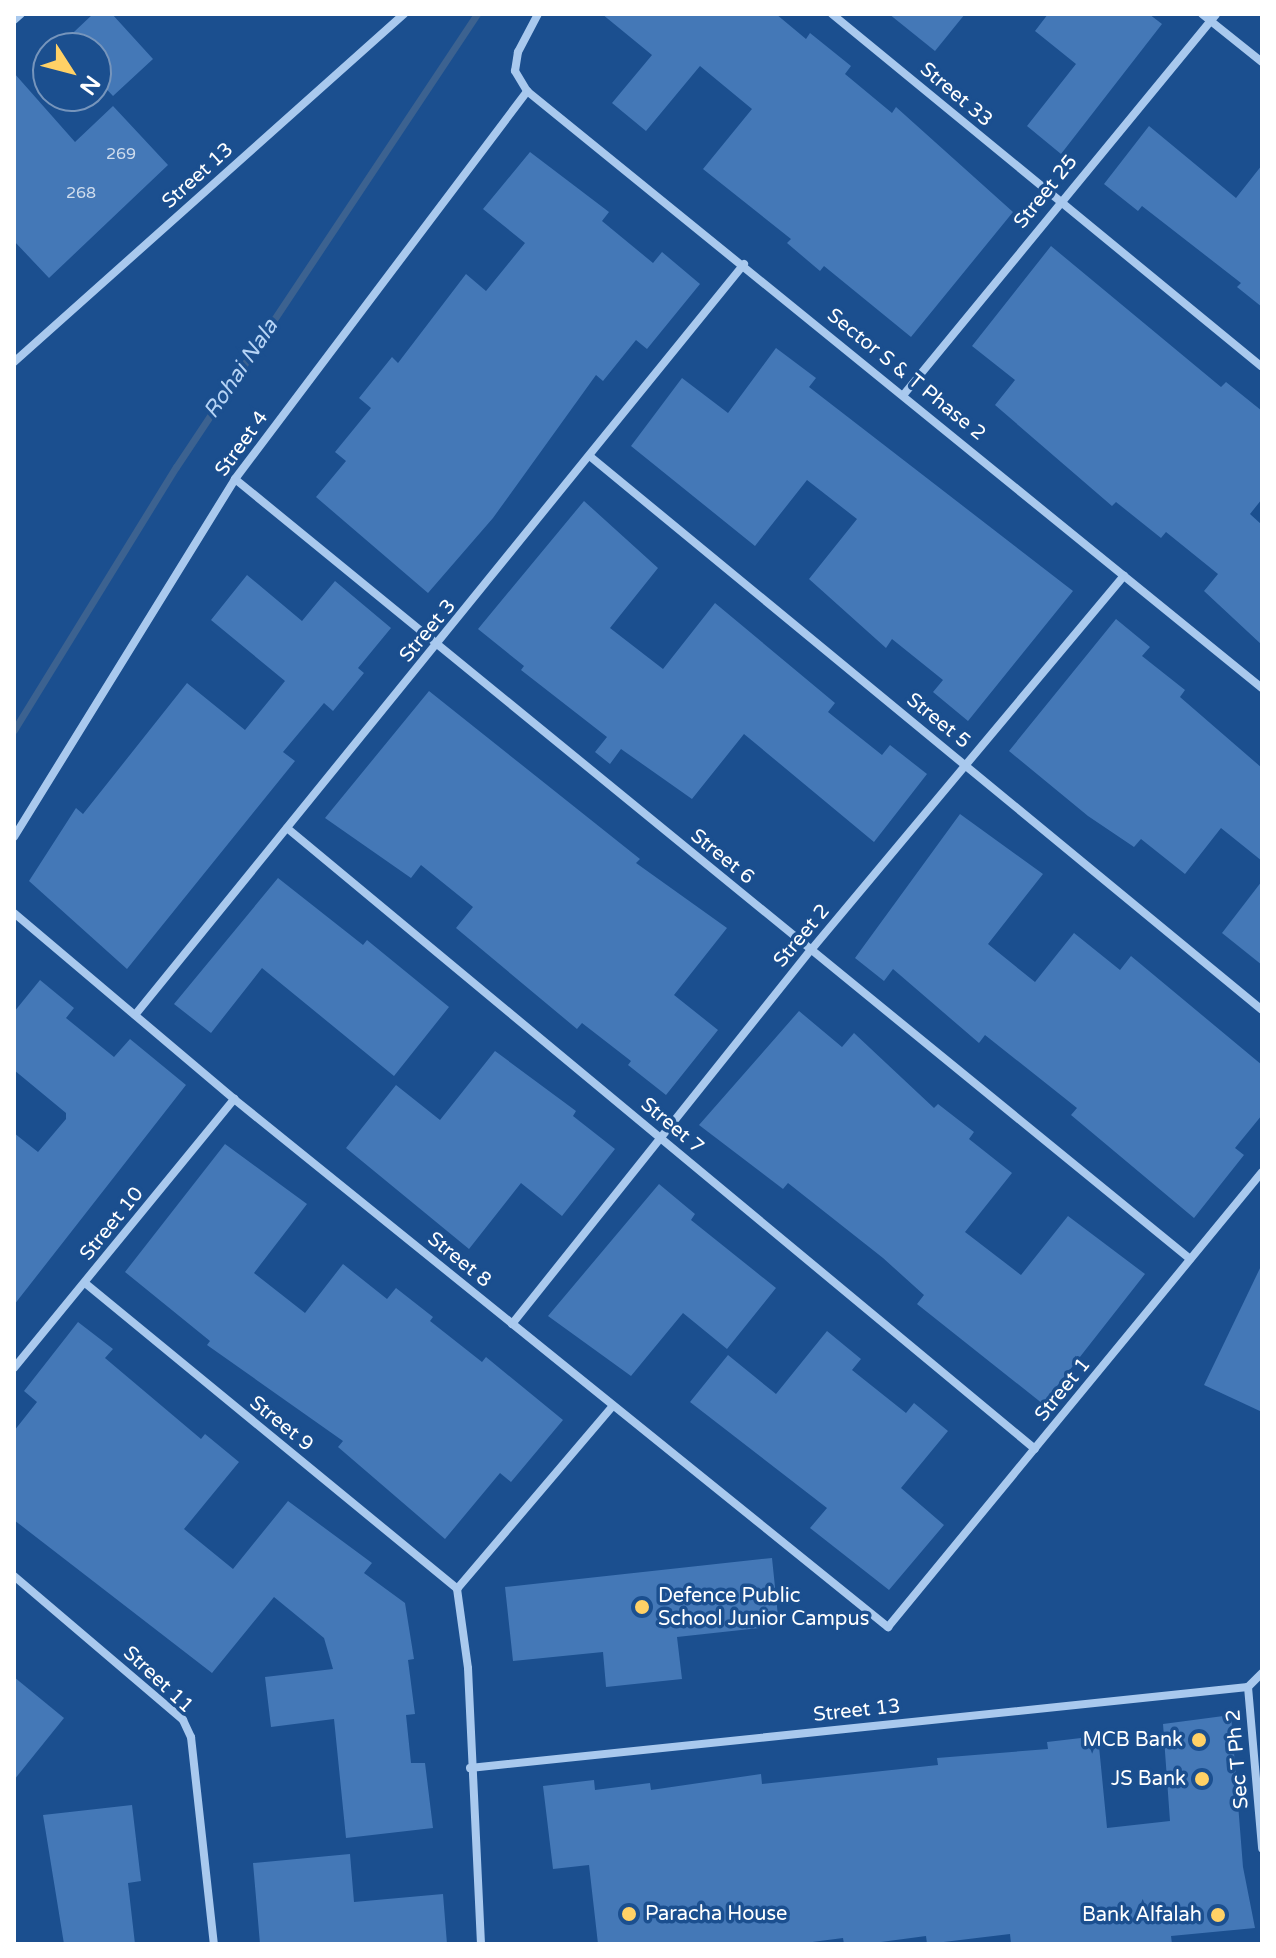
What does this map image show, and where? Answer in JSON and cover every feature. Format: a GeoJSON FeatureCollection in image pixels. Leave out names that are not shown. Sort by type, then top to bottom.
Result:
{"type":"FeatureCollection","features":[{"type":"Feature","properties":{"kind":"street"},"geometry":{"type":"LineString","coordinates":[[14,20],[21,14]]}},
{"type":"Feature","properties":{"kind":"street","name":"Street 13"},"geometry":{"type":"LineString","coordinates":[[14,362],[404,14]]}},
{"type":"Feature","properties":{"kind":"street"},"geometry":{"type":"LineString","coordinates":[[527,91],[515,71],[518,52],[538,14]]}},
{"type":"Feature","properties":{"kind":"street","name":"Street 33"},"geometry":{"type":"LineString","coordinates":[[832,14],[1262,367]]}},
{"type":"Feature","properties":{"kind":"street"},"geometry":{"type":"LineString","coordinates":[[1202,14],[1213,17],[1262,62]]}},
{"type":"Feature","properties":{"kind":"street","name":"Street 25"},"geometry":{"type":"LineString","coordinates":[[905,393],[1059,201],[1213,17]]}},
{"type":"Feature","properties":{"kind":"street","name":"Sector S & T Phase 2"},"geometry":{"type":"LineString","coordinates":[[527,91],[905,393],[1262,688]]}},
{"type":"Feature","properties":{"kind":"street","name":"Street 4"},"geometry":{"type":"LineString","coordinates":[[14,837],[235,479],[527,91]]}},
{"type":"Feature","properties":{"kind":"street","name":"Street 3"},"geometry":{"type":"LineString","coordinates":[[135,1015],[592,458],[744,264]]}},
{"type":"Feature","properties":{"kind":"street","name":"Street 5"},"geometry":{"type":"LineString","coordinates":[[592,458],[1262,1010]]}},
{"type":"Feature","properties":{"kind":"street","name":"Street 6"},"geometry":{"type":"LineString","coordinates":[[235,479],[1190,1259]]}},
{"type":"Feature","properties":{"kind":"street","name":"Street 2"},"geometry":{"type":"LineString","coordinates":[[512,1324],[811,950],[1124,576]]}},
{"type":"Feature","properties":{"kind":"street","name":"Street 7"},"geometry":{"type":"LineString","coordinates":[[287,828],[1035,1449]]}},
{"type":"Feature","properties":{"kind":"street","name":"Street 8"},"geometry":{"type":"LineString","coordinates":[[14,913],[234,1099],[888,1627]]}},
{"type":"Feature","properties":{"kind":"street","name":"Street 10"},"geometry":{"type":"LineString","coordinates":[[14,1368],[234,1099]]}},
{"type":"Feature","properties":{"kind":"street","name":"Street 1"},"geometry":{"type":"LineString","coordinates":[[888,1627],[1262,1172]]}},
{"type":"Feature","properties":{"kind":"street","name":"Street 9"},"geometry":{"type":"LineString","coordinates":[[85,1283],[457,1589]]}},
{"type":"Feature","properties":{"kind":"street"},"geometry":{"type":"LineString","coordinates":[[481,1944],[470,1768],[468,1668],[457,1589],[612,1407]]}},
{"type":"Feature","properties":{"kind":"street","name":"Street 11"},"geometry":{"type":"LineString","coordinates":[[14,1576],[183,1720],[191,1737],[214,1944]]}},
{"type":"Feature","properties":{"kind":"street","name":"Sec T Ph 2"},"geometry":{"type":"LineString","coordinates":[[1262,1673],[1248,1687],[1262,1848]]}},
{"type":"Feature","properties":{"kind":"street","name":"Street 13"},"geometry":{"type":"LineString","coordinates":[[470,1768],[1248,1687]]}},
{"type":"Feature","properties":{"kind":"building"},"geometry":{"type":"Polygon","coordinates":[[[93,14],[112,14],[153,59],[113,96],[112,32],[74,32],[93,14]]]}},
{"type":"Feature","properties":{"kind":"building"},"geometry":{"type":"Polygon","coordinates":[[[602,14],[776,14],[806,39],[810,33],[851,66],[845,74],[892,113],[896,107],[1013,212],[911,337],[824,266],[820,271],[787,243],[791,239],[703,169],[752,109],[700,66],[646,131],[612,103],[652,55],[602,14]]]}},
{"type":"Feature","properties":{"kind":"building"},"geometry":{"type":"Polygon","coordinates":[[[889,14],[965,14],[935,51],[889,14]]]}},
{"type":"Feature","properties":{"kind":"building"},"geometry":{"type":"Polygon","coordinates":[[[1048,14],[1149,14],[1162,24],[1061,154],[1027,126],[1076,64],[1035,31],[1048,14]]]}},
{"type":"Feature","properties":{"kind":"building"},"geometry":{"type":"Polygon","coordinates":[[[14,73],[32,93],[32,112],[48,112],[75,142],[107,112],[112,112],[113,106],[168,165],[49,278],[14,241],[14,73]]]}},
{"type":"Feature","properties":{"kind":"building"},"geometry":{"type":"Polygon","coordinates":[[[1149,126],[1236,198],[1262,165],[1262,307],[1237,287],[1241,283],[1142,206],[1138,211],[1104,184],[1149,126]]]}},
{"type":"Feature","properties":{"kind":"building"},"geometry":{"type":"Polygon","coordinates":[[[530,152],[609,212],[602,221],[653,263],[662,252],[700,284],[647,349],[636,340],[603,381],[596,375],[493,518],[428,593],[316,497],[346,461],[335,452],[371,408],[359,398],[392,357],[398,363],[466,274],[486,291],[525,243],[483,209],[530,152]]]}},
{"type":"Feature","properties":{"kind":"building"},"geometry":{"type":"Polygon","coordinates":[[[1051,246],[1221,387],[1226,382],[1262,411],[1262,499],[1250,514],[1262,525],[1262,645],[1204,591],[1218,574],[1166,532],[1161,538],[1116,502],[1112,506],[995,405],[1015,380],[972,346],[1051,246]]]}},
{"type":"Feature","properties":{"kind":"building"},"geometry":{"type":"Polygon","coordinates":[[[776,348],[816,378],[809,387],[1073,591],[968,721],[933,692],[943,680],[892,639],[886,648],[809,579],[857,519],[807,480],[755,546],[631,446],[682,378],[728,413],[776,348]]]}},
{"type":"Feature","properties":{"kind":"building"},"geometry":{"type":"Polygon","coordinates":[[[584,501],[658,568],[610,628],[663,669],[715,603],[835,703],[828,712],[882,755],[890,745],[927,774],[874,842],[744,734],[692,799],[621,749],[610,764],[595,752],[607,737],[521,670],[524,666],[478,629],[584,501]]]}},
{"type":"Feature","properties":{"kind":"building"},"geometry":{"type":"Polygon","coordinates":[[[247,575],[302,621],[335,581],[391,628],[358,668],[364,673],[333,711],[324,703],[283,752],[295,761],[127,969],[29,881],[76,808],[83,814],[187,683],[245,730],[285,681],[211,620],[247,575]]]}},
{"type":"Feature","properties":{"kind":"building"},"geometry":{"type":"Polygon","coordinates":[[[1116,619],[1150,647],[1142,656],[1185,690],[1180,697],[1262,768],[1262,861],[1221,828],[1185,874],[1141,839],[1134,847],[1088,816],[1009,751],[1116,619]]]}},
{"type":"Feature","properties":{"kind":"building"},"geometry":{"type":"Polygon","coordinates":[[[429,691],[640,859],[636,863],[727,928],[674,995],[718,1030],[666,1095],[628,1065],[631,1061],[582,1023],[577,1029],[456,928],[473,907],[421,865],[411,878],[325,818],[429,691]]]}},
{"type":"Feature","properties":{"kind":"building"},"geometry":{"type":"Polygon","coordinates":[[[960,814],[1043,874],[988,944],[1035,982],[1074,933],[1120,970],[1131,956],[1262,1065],[1262,1115],[1235,1148],[1244,1155],[1194,1218],[1071,1115],[1077,1108],[985,1035],[979,1043],[893,969],[884,981],[855,958],[960,814]]]}},
{"type":"Feature","properties":{"kind":"building"},"geometry":{"type":"Polygon","coordinates":[[[278,878],[363,945],[367,940],[449,1007],[394,1076],[262,968],[211,1033],[174,1004],[278,878]]]}},
{"type":"Feature","properties":{"kind":"building"},"geometry":{"type":"Polygon","coordinates":[[[1262,881],[1262,965],[1222,933],[1262,881]]]}},
{"type":"Feature","properties":{"kind":"building"},"geometry":{"type":"Polygon","coordinates":[[[40,980],[74,1008],[66,1018],[114,1057],[130,1039],[186,1085],[14,1305],[14,1133],[38,1152],[66,1119],[66,1113],[14,1070],[14,1012],[40,980]]]}},
{"type":"Feature","properties":{"kind":"building"},"geometry":{"type":"Polygon","coordinates":[[[799,1011],[842,1047],[854,1033],[934,1108],[938,1104],[974,1132],[969,1139],[1012,1173],[965,1232],[1021,1275],[1068,1216],[1145,1274],[1043,1404],[917,1304],[924,1295],[883,1258],[788,1183],[783,1189],[699,1125],[799,1011]]]}},
{"type":"Feature","properties":{"kind":"building"},"geometry":{"type":"Polygon","coordinates":[[[495,1051],[576,1111],[573,1116],[615,1149],[562,1216],[521,1183],[469,1249],[346,1148],[396,1085],[440,1120],[495,1051]]]}},
{"type":"Feature","properties":{"kind":"building"},"geometry":{"type":"Polygon","coordinates":[[[225,1144],[307,1204],[254,1273],[305,1313],[343,1264],[387,1299],[396,1288],[433,1317],[430,1321],[482,1362],[486,1357],[563,1420],[511,1482],[500,1473],[445,1539],[338,1447],[343,1441],[207,1345],[210,1341],[125,1272],[225,1144]]]}},
{"type":"Feature","properties":{"kind":"building"},"geometry":{"type":"Polygon","coordinates":[[[659,1184],[695,1214],[691,1220],[776,1288],[727,1349],[683,1313],[631,1376],[548,1316],[659,1184]]]}},
{"type":"Feature","properties":{"kind":"building"},"geometry":{"type":"Polygon","coordinates":[[[1262,1264],[1262,1412],[1204,1385],[1262,1264]]]}},
{"type":"Feature","properties":{"kind":"building"},"geometry":{"type":"Polygon","coordinates":[[[78,1322],[113,1349],[105,1358],[201,1439],[205,1434],[239,1462],[184,1529],[233,1569],[288,1501],[372,1563],[364,1573],[405,1603],[414,1659],[408,1660],[415,1714],[406,1715],[411,1763],[425,1763],[433,1828],[346,1838],[334,1719],[271,1727],[265,1677],[333,1669],[324,1638],[274,1597],[212,1673],[14,1520],[14,1431],[37,1402],[24,1391],[78,1322]]]}},
{"type":"Feature","properties":{"kind":"building"},"geometry":{"type":"Polygon","coordinates":[[[827,1331],[861,1359],[852,1370],[906,1413],[914,1403],[948,1431],[901,1488],[944,1525],[889,1590],[810,1528],[827,1508],[690,1402],[728,1355],[776,1394],[827,1331]]]}},
{"type":"Feature","properties":{"kind":"building","name":"Defence Public School Junior Campus"},"geometry":{"type":"Polygon","coordinates":[[[772,1558],[779,1626],[677,1637],[682,1679],[606,1687],[603,1652],[513,1661],[505,1587],[772,1558]]]}},
{"type":"Feature","properties":{"kind":"building"},"geometry":{"type":"Polygon","coordinates":[[[14,1677],[64,1718],[14,1780],[14,1677]]]}},
{"type":"Feature","properties":{"kind":"building"},"geometry":{"type":"Polygon","coordinates":[[[1231,1715],[1243,1867],[1255,1928],[1171,1936],[1172,1944],[1011,1944],[1010,1934],[927,1944],[926,1936],[866,1944],[844,1944],[843,1938],[797,1944],[598,1944],[589,1865],[553,1869],[543,1786],[594,1780],[595,1790],[650,1783],[651,1790],[761,1774],[762,1784],[938,1765],[937,1758],[1048,1749],[1047,1742],[1098,1736],[1107,1828],[1170,1821],[1163,1724],[1231,1715]]]}},
{"type":"Feature","properties":{"kind":"building"},"geometry":{"type":"Polygon","coordinates":[[[132,1805],[141,1881],[128,1883],[135,1944],[64,1944],[43,1815],[132,1805]]]}},
{"type":"Feature","properties":{"kind":"building"},"geometry":{"type":"Polygon","coordinates":[[[350,1854],[354,1902],[443,1894],[447,1944],[260,1944],[253,1863],[350,1854]]]}},
{"type":"Feature","properties":{"kind":"waterway","name":"Rohai Nala"},"geometry":{"type":"LineString","coordinates":[[14,730],[176,467],[477,14]]}},
{"type":"Feature","properties":{"kind":"place","name":"Defence Public School Junior Campus"},"geometry":{"type":"Point","coordinates":[642,1607]}},
{"type":"Feature","properties":{"kind":"place","name":"MCB Bank"},"geometry":{"type":"Point","coordinates":[1199,1740]}},
{"type":"Feature","properties":{"kind":"place","name":"JS Bank"},"geometry":{"type":"Point","coordinates":[1202,1779]}},
{"type":"Feature","properties":{"kind":"place","name":"Paracha House"},"geometry":{"type":"Point","coordinates":[629,1914]}},
{"type":"Feature","properties":{"kind":"place","name":"Bank Alfalah"},"geometry":{"type":"Point","coordinates":[1218,1915]}}]}
